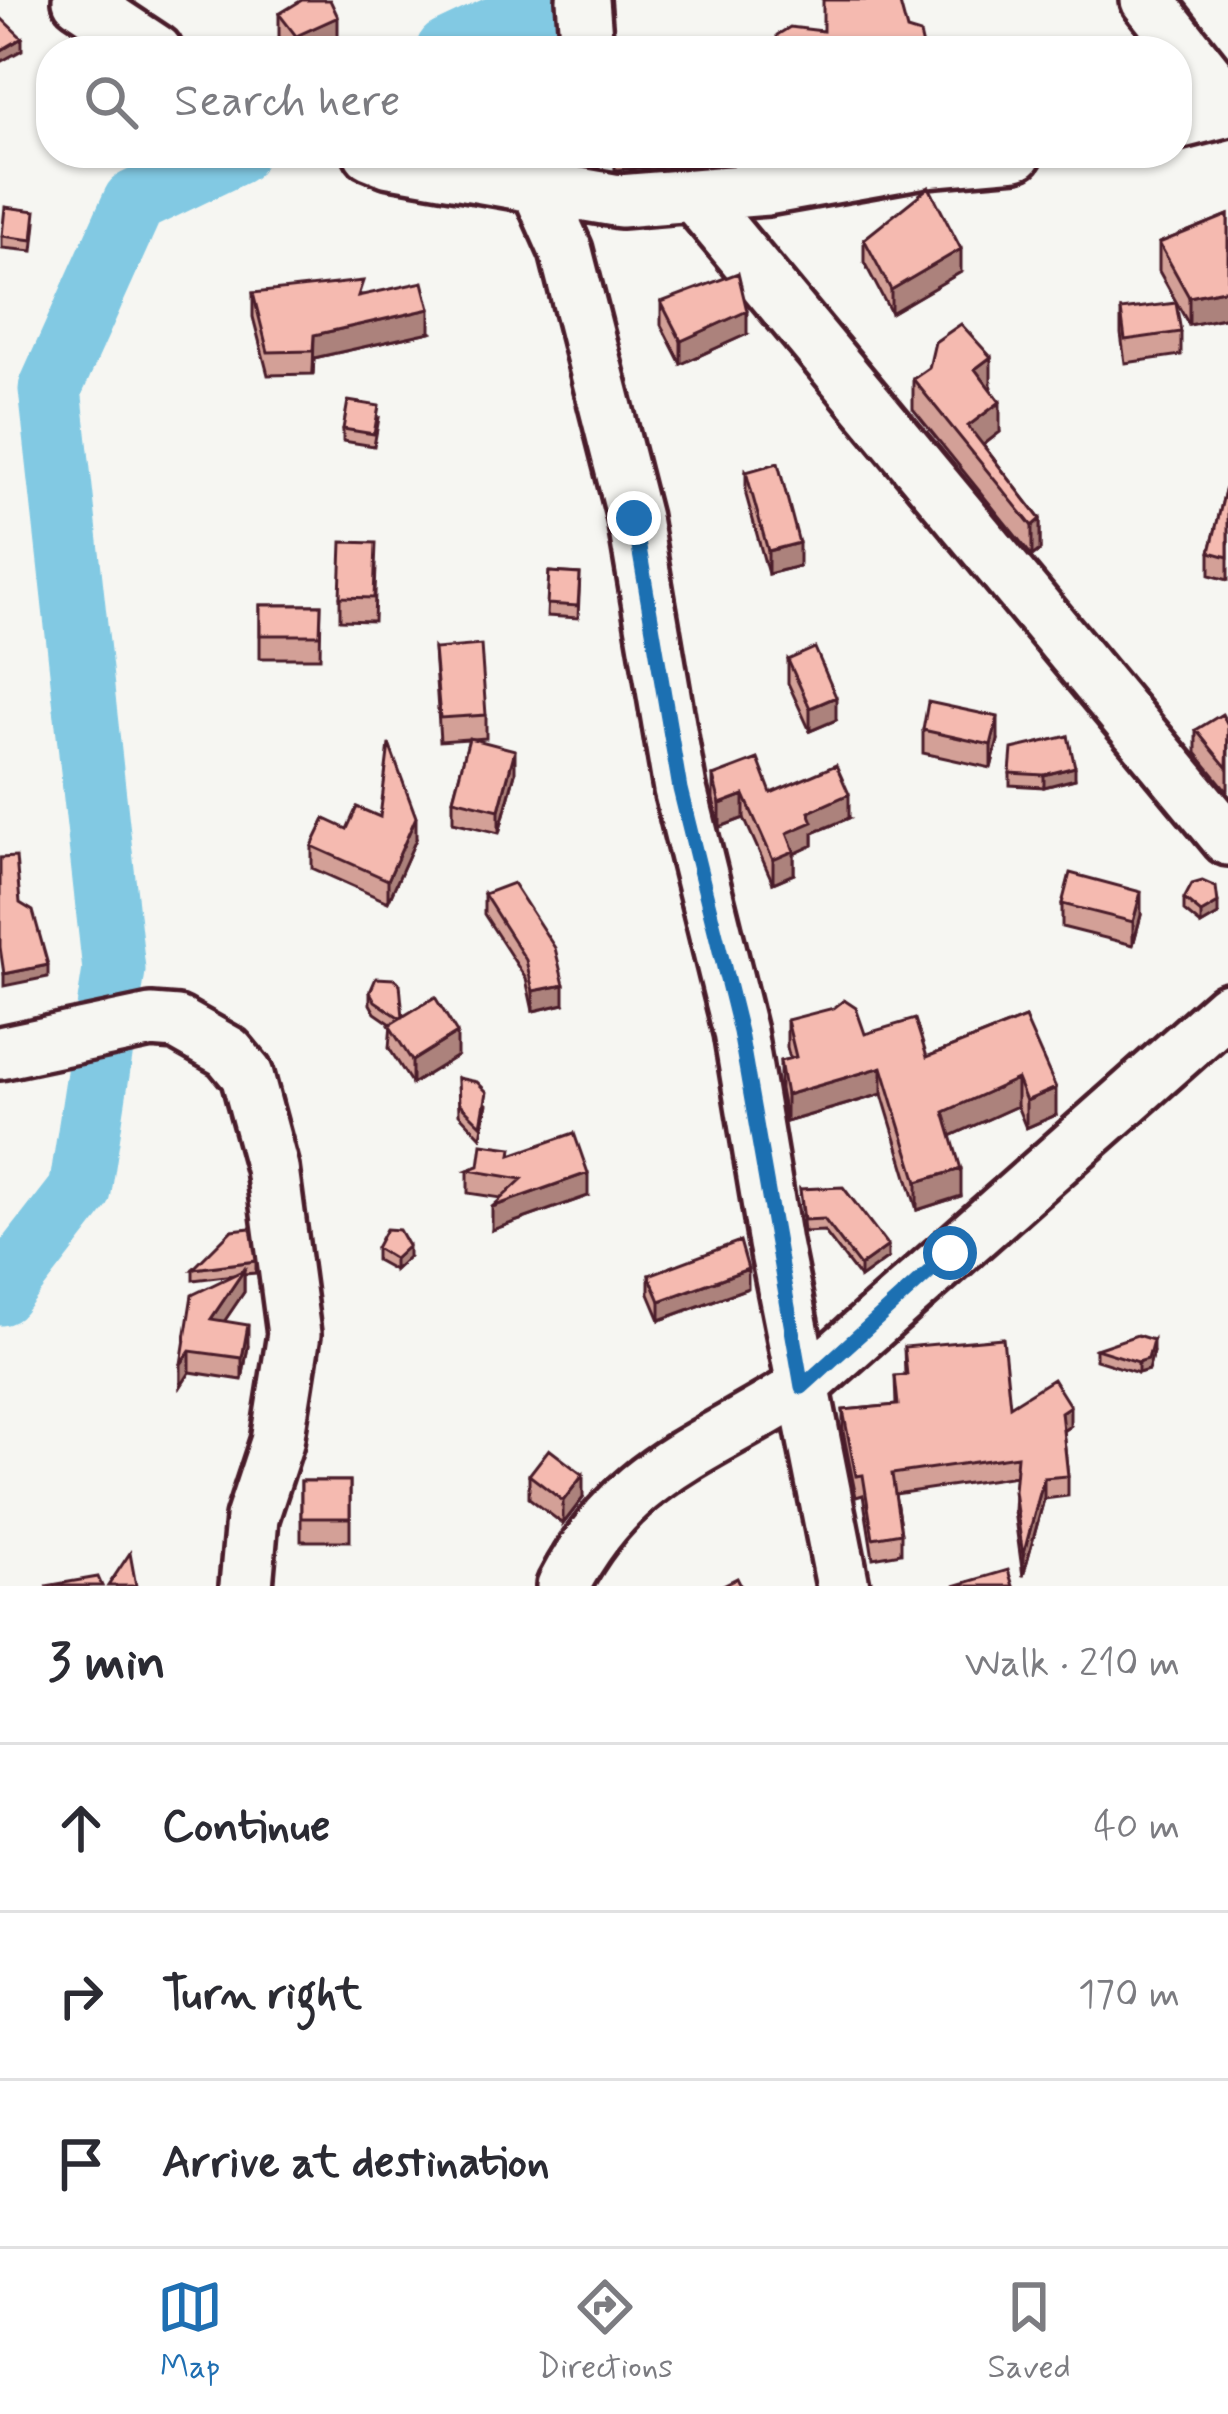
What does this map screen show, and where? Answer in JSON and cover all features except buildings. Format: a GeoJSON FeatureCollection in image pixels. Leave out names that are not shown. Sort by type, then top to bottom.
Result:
{"type":"FeatureCollection","features":[{"type":"Feature","properties":{"kind":"street"},"geometry":{"type":"LineString","coordinates":[[79,0],[133,36]]}},
{"type":"Feature","properties":{"kind":"street"},"geometry":{"type":"LineString","coordinates":[[584,0],[586,36]]}},
{"type":"Feature","properties":{"kind":"street"},"geometry":{"type":"LineString","coordinates":[[1147,0],[1175,36]]}},
{"type":"Feature","properties":{"kind":"street"},"geometry":{"type":"LineString","coordinates":[[1192,59],[1228,106],[1192,118]]}},
{"type":"Feature","properties":{"kind":"street"},"geometry":{"type":"LineString","coordinates":[[431,168],[537,186],[595,175],[620,201],[695,197],[880,168]]}},
{"type":"Feature","properties":{"kind":"street"},"geometry":{"type":"LineString","coordinates":[[537,186],[566,250],[634,518],[680,789],[740,1032],[802,1387],[843,1586]]}},
{"type":"Feature","properties":{"kind":"street"},"geometry":{"type":"LineString","coordinates":[[695,197],[1228,839]]}},
{"type":"Feature","properties":{"kind":"street"},"geometry":{"type":"LineString","coordinates":[[563,1586],[608,1514],[667,1462],[730,1433],[802,1387],[1228,1010]]}},
{"type":"Feature","properties":{"kind":"street"},"geometry":{"type":"LineString","coordinates":[[0,1053],[151,1021],[177,1023],[229,1052],[247,1075],[272,1168],[294,1334],[277,1442],[251,1518],[246,1586]]}},
{"type":"Feature","properties":{"kind":"waterway"},"geometry":{"type":"LineString","coordinates":[[479,36],[555,0]]}},
{"type":"Feature","properties":{"kind":"waterway"},"geometry":{"type":"LineString","coordinates":[[0,1294],[80,1191],[114,970],[50,389],[134,202],[205,168]]}},
{"type":"Feature","properties":{"kind":"route"},"geometry":{"type":"LineString","coordinates":[[634,518],[680,789],[740,1032],[802,1387],[950,1253]]}}]}
